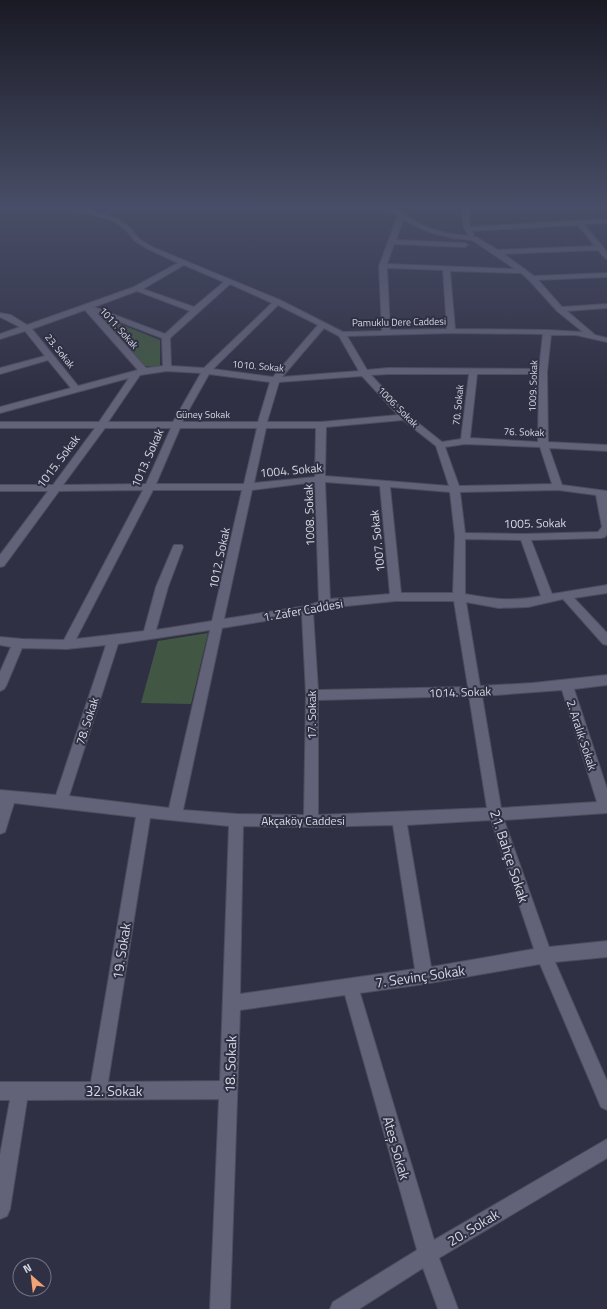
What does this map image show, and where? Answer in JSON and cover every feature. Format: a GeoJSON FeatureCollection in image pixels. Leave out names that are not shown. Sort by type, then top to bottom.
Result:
{"type":"FeatureCollection","features":[{"type":"Feature","properties":{"kind":"street"},"geometry":{"type":"LineString","coordinates":[[0,337],[137,289],[174,268]]}},
{"type":"Feature","properties":{"kind":"street","name":"Pamuklu Dere Caddesi"},"geometry":{"type":"LineString","coordinates":[[195,268],[277,302],[342,334],[451,331],[547,332],[576,333],[607,340]]}},
{"type":"Feature","properties":{"kind":"street"},"geometry":{"type":"LineString","coordinates":[[383,268],[386,333]]}},
{"type":"Feature","properties":{"kind":"street"},"geometry":{"type":"LineString","coordinates":[[427,268],[520,271]]}},
{"type":"Feature","properties":{"kind":"street"},"geometry":{"type":"LineString","coordinates":[[516,268],[532,278],[560,309],[594,338],[607,345]]}},
{"type":"Feature","properties":{"kind":"street"},"geometry":{"type":"LineString","coordinates":[[446,269],[451,331]]}},
{"type":"Feature","properties":{"kind":"street"},"geometry":{"type":"LineString","coordinates":[[532,278],[607,275]]}},
{"type":"Feature","properties":{"kind":"street"},"geometry":{"type":"LineString","coordinates":[[167,368],[166,337],[228,282]]}},
{"type":"Feature","properties":{"kind":"street"},"geometry":{"type":"LineString","coordinates":[[137,289],[195,310]]}},
{"type":"Feature","properties":{"kind":"street","name":"1013. Sokak"},"geometry":{"type":"LineString","coordinates":[[67,644],[149,488],[177,424],[206,371],[277,302]]}},
{"type":"Feature","properties":{"kind":"street"},"geometry":{"type":"LineString","coordinates":[[560,309],[607,306]]}},
{"type":"Feature","properties":{"kind":"street","name":"1011. Sokak"},"geometry":{"type":"LineString","coordinates":[[87,307],[166,337]]}},
{"type":"Feature","properties":{"kind":"street","name":"1011. Sokak"},"geometry":{"type":"LineString","coordinates":[[87,307],[140,372]]}},
{"type":"Feature","properties":{"kind":"street"},"geometry":{"type":"LineString","coordinates":[[0,315],[8,317],[27,328]]}},
{"type":"Feature","properties":{"kind":"street","name":"1012. Sokak"},"geometry":{"type":"LineString","coordinates":[[175,814],[262,425],[275,380],[323,324]]}},
{"type":"Feature","properties":{"kind":"street","name":"23. Sokak"},"geometry":{"type":"LineString","coordinates":[[27,328],[76,388]]}},
{"type":"Feature","properties":{"kind":"street","name":"1009. Sokak"},"geometry":{"type":"LineString","coordinates":[[547,332],[543,372],[543,444],[558,487]]}},
{"type":"Feature","properties":{"kind":"street","name":"1006. Sokak"},"geometry":{"type":"LineString","coordinates":[[342,334],[365,374],[405,417],[440,445]]}},
{"type":"Feature","properties":{"kind":"street"},"geometry":{"type":"LineString","coordinates":[[0,371],[51,358]]}},
{"type":"Feature","properties":{"kind":"street","name":"1010. Sokak"},"geometry":{"type":"LineString","coordinates":[[0,410],[76,388],[140,372],[167,368],[206,371],[275,380],[388,371],[543,372]]}},
{"type":"Feature","properties":{"kind":"street","name":"1015. Sokak"},"geometry":{"type":"LineString","coordinates":[[0,563],[140,372]]}},
{"type":"Feature","properties":{"kind":"street","name":"70. Sokak"},"geometry":{"type":"LineString","coordinates":[[466,441],[473,372]]}},
{"type":"Feature","properties":{"kind":"street","name":"Güney Sokak"},"geometry":{"type":"LineString","coordinates":[[0,425],[321,424],[405,417]]}},
{"type":"Feature","properties":{"kind":"street","name":"1008. Sokak"},"geometry":{"type":"LineString","coordinates":[[321,424],[320,479],[325,604]]}},
{"type":"Feature","properties":{"kind":"street","name":"76. Sokak"},"geometry":{"type":"LineString","coordinates":[[440,445],[466,441],[607,448]]}},
{"type":"Feature","properties":{"kind":"street"},"geometry":{"type":"LineString","coordinates":[[440,445],[455,489],[460,536],[459,597]]}},
{"type":"Feature","properties":{"kind":"street","name":"1004. Sokak"},"geometry":{"type":"LineString","coordinates":[[0,488],[248,487],[320,479],[455,489],[558,487],[604,494]]}},
{"type":"Feature","properties":{"kind":"street","name":"1007. Sokak"},"geometry":{"type":"LineString","coordinates":[[385,483],[396,596]]}},
{"type":"Feature","properties":{"kind":"street"},"geometry":{"type":"LineString","coordinates":[[604,494],[607,527]]}},
{"type":"Feature","properties":{"kind":"street","name":"1005. Sokak"},"geometry":{"type":"LineString","coordinates":[[460,536],[525,537],[601,535],[607,527]]}},
{"type":"Feature","properties":{"kind":"street"},"geometry":{"type":"LineString","coordinates":[[525,537],[548,599]]}},
{"type":"Feature","properties":{"kind":"street"},"geometry":{"type":"LineString","coordinates":[[150,635],[162,587],[178,547]]}},
{"type":"Feature","properties":{"kind":"street","name":"1. Zafer Caddesi"},"geometry":{"type":"LineString","coordinates":[[0,641],[18,644],[67,644],[113,641],[307,610],[325,604],[396,596],[459,597],[499,604],[528,603],[564,595],[607,589]]}},
{"type":"Feature","properties":{"kind":"street"},"geometry":{"type":"LineString","coordinates":[[564,595],[607,641]]}},
{"type":"Feature","properties":{"kind":"street","name":"21. Bahçe Sokak"},"geometry":{"type":"LineString","coordinates":[[459,597],[495,813],[544,955],[607,1101]]}},
{"type":"Feature","properties":{"kind":"street","name":"17. Sokak"},"geometry":{"type":"LineString","coordinates":[[307,610],[312,695],[311,821]]}},
{"type":"Feature","properties":{"kind":"street","name":"78. Sokak"},"geometry":{"type":"LineString","coordinates":[[61,801],[113,641]]}},
{"type":"Feature","properties":{"kind":"street"},"geometry":{"type":"LineString","coordinates":[[0,686],[18,644]]}},
{"type":"Feature","properties":{"kind":"street","name":"1014. Sokak"},"geometry":{"type":"LineString","coordinates":[[312,695],[474,692],[567,686],[607,680]]}},
{"type":"Feature","properties":{"kind":"street","name":"2. Aralık Sokak"},"geometry":{"type":"LineString","coordinates":[[567,686],[606,807]]}},
{"type":"Feature","properties":{"kind":"street"},"geometry":{"type":"LineString","coordinates":[[0,828],[4,796]]}},
{"type":"Feature","properties":{"kind":"street","name":"Akçaköy Caddesi"},"geometry":{"type":"LineString","coordinates":[[4,796],[236,820],[399,820],[606,807]]}},
{"type":"Feature","properties":{"kind":"street","name":"19. Sokak"},"geometry":{"type":"LineString","coordinates":[[98,1090],[144,811]]}},
{"type":"Feature","properties":{"kind":"street","name":"18. Sokak"},"geometry":{"type":"LineString","coordinates":[[220,1309],[232,1003],[236,820]]}},
{"type":"Feature","properties":{"kind":"street"},"geometry":{"type":"LineString","coordinates":[[399,820],[424,976]]}},
{"type":"Feature","properties":{"kind":"street","name":"7. Sevinç Sokak"},"geometry":{"type":"LineString","coordinates":[[232,1003],[424,976],[544,955],[607,949]]}},
{"type":"Feature","properties":{"kind":"street","name":"Ateş Sokak"},"geometry":{"type":"LineString","coordinates":[[350,986],[428,1254],[448,1309]]}},
{"type":"Feature","properties":{"kind":"street","name":"32. Sokak"},"geometry":{"type":"LineString","coordinates":[[0,1091],[229,1090]]}},
{"type":"Feature","properties":{"kind":"street"},"geometry":{"type":"LineString","coordinates":[[0,1209],[20,1091]]}},
{"type":"Feature","properties":{"kind":"street","name":"20. Sokak"},"geometry":{"type":"LineString","coordinates":[[340,1309],[428,1254],[607,1148]]}},
{"type":"Feature","properties":{"kind":"green space"},"geometry":{"type":"Polygon","coordinates":[[[100,316],[160,340],[160,367],[145,366],[100,316]]]}},
{"type":"Feature","properties":{"kind":"green space"},"geometry":{"type":"Polygon","coordinates":[[[208,633],[191,704],[141,703],[158,641],[208,633]]]}}]}
